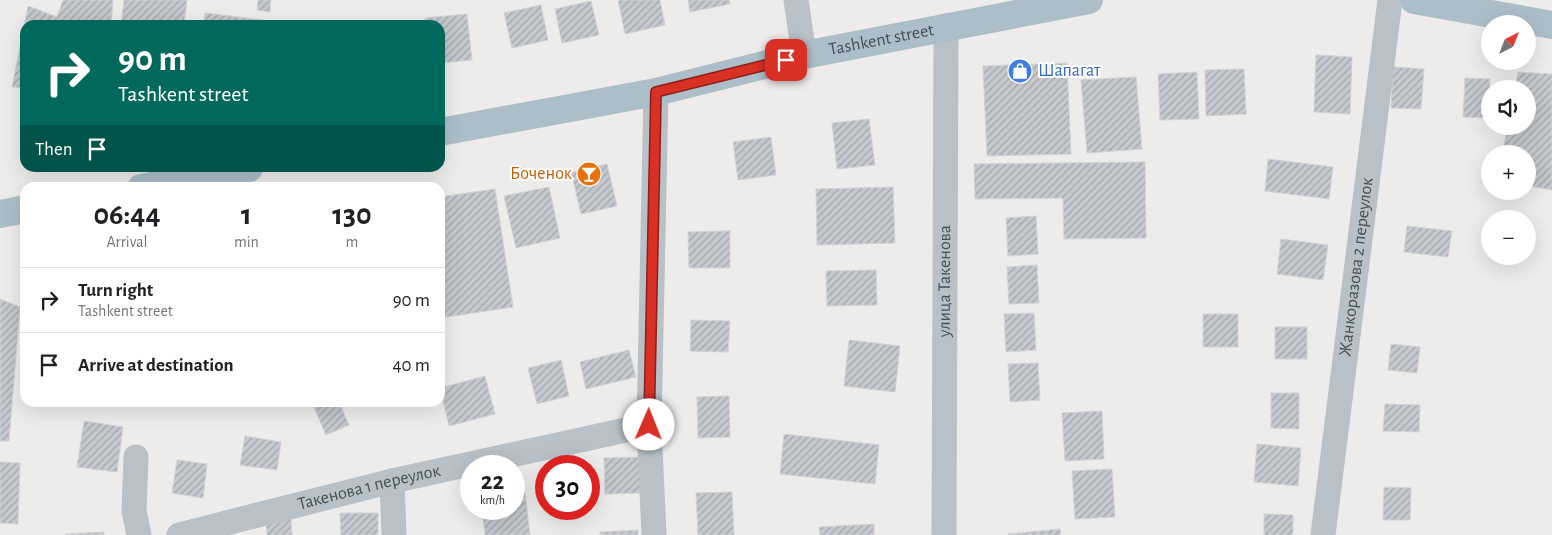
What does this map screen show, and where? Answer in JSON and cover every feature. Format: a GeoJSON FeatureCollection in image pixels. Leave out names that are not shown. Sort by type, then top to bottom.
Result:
{"type":"FeatureCollection","features":[{"type":"Feature","properties":{"kind":"main road","name":"Tashkent street"},"geometry":{"type":"LineString","coordinates":[[445,131],[656,92],[804,55],[946,26],[1089,0]]}},
{"type":"Feature","properties":{"kind":"main road"},"geometry":{"type":"LineString","coordinates":[[1414,0],[1552,25]]}},
{"type":"Feature","properties":{"kind":"main road"},"geometry":{"type":"LineString","coordinates":[[173,182],[227,172]]}},
{"type":"Feature","properties":{"kind":"main road"},"geometry":{"type":"LineString","coordinates":[[0,214],[20,210]]}},
{"type":"Feature","properties":{"kind":"street"},"geometry":{"type":"LineString","coordinates":[[796,0],[804,55]]}},
{"type":"Feature","properties":{"kind":"street","name":"Жанкоразова 2 переулок"},"geometry":{"type":"LineString","coordinates":[[1323,535],[1390,0]]}},
{"type":"Feature","properties":{"kind":"street","name":"улица Такенова"},"geometry":{"type":"LineString","coordinates":[[944,535],[946,26]]}},
{"type":"Feature","properties":{"kind":"street"},"geometry":{"type":"LineString","coordinates":[[654,535],[649,425],[656,92]]}},
{"type":"Feature","properties":{"kind":"street","name":"Такенова 1 переулок"},"geometry":{"type":"LineString","coordinates":[[179,535],[392,482],[649,425]]}},
{"type":"Feature","properties":{"kind":"street"},"geometry":{"type":"LineString","coordinates":[[136,456],[134,511],[139,535]]}},
{"type":"Feature","properties":{"kind":"street"},"geometry":{"type":"LineString","coordinates":[[392,482],[394,535]]}},
{"type":"Feature","properties":{"kind":"building"},"geometry":{"type":"Polygon","coordinates":[[[63,0],[113,0],[111,20],[25,20],[28,6],[57,17],[63,0]]]}},
{"type":"Feature","properties":{"kind":"building"},"geometry":{"type":"Polygon","coordinates":[[[124,0],[187,0],[185,20],[122,20],[124,0]]]}},
{"type":"Feature","properties":{"kind":"building"},"geometry":{"type":"Polygon","coordinates":[[[258,0],[271,0],[270,12],[257,10],[258,0]]]}},
{"type":"Feature","properties":{"kind":"building"},"geometry":{"type":"Polygon","coordinates":[[[618,0],[660,0],[665,25],[625,34],[618,0]]]}},
{"type":"Feature","properties":{"kind":"building"},"geometry":{"type":"Polygon","coordinates":[[[688,0],[729,0],[730,4],[690,12],[688,0]]]}},
{"type":"Feature","properties":{"kind":"building"},"geometry":{"type":"Polygon","coordinates":[[[591,1],[599,35],[562,43],[555,9],[591,1]]]}},
{"type":"Feature","properties":{"kind":"building"},"geometry":{"type":"Polygon","coordinates":[[[541,5],[548,40],[512,48],[504,13],[541,5]]]}},
{"type":"Feature","properties":{"kind":"building"},"geometry":{"type":"Polygon","coordinates":[[[205,13],[263,20],[204,20],[205,13]]]}},
{"type":"Feature","properties":{"kind":"building"},"geometry":{"type":"Polygon","coordinates":[[[467,14],[472,60],[445,63],[445,20],[425,20],[425,18],[467,14]]]}},
{"type":"Feature","properties":{"kind":"building"},"geometry":{"type":"Polygon","coordinates":[[[20,46],[20,88],[12,87],[20,46]]]}},
{"type":"Feature","properties":{"kind":"building"},"geometry":{"type":"Polygon","coordinates":[[[1316,55],[1352,57],[1350,114],[1314,112],[1316,55]]]}},
{"type":"Feature","properties":{"kind":"building"},"geometry":{"type":"Polygon","coordinates":[[[1067,63],[1071,154],[987,156],[983,66],[1067,63]]]}},
{"type":"Feature","properties":{"kind":"building"},"geometry":{"type":"Polygon","coordinates":[[[1393,67],[1424,69],[1421,109],[1391,108],[1393,67]]]}},
{"type":"Feature","properties":{"kind":"building"},"geometry":{"type":"Polygon","coordinates":[[[1244,69],[1246,114],[1206,116],[1205,70],[1244,69]]]}},
{"type":"Feature","properties":{"kind":"building"},"geometry":{"type":"Polygon","coordinates":[[[1197,72],[1199,119],[1160,120],[1158,74],[1197,72]]]}},
{"type":"Feature","properties":{"kind":"building"},"geometry":{"type":"Polygon","coordinates":[[[1518,72],[1552,74],[1552,190],[1536,187],[1536,145],[1504,145],[1506,135],[1536,135],[1536,80],[1517,80],[1518,72]]]}},
{"type":"Feature","properties":{"kind":"building"},"geometry":{"type":"Polygon","coordinates":[[[1136,77],[1142,149],[1087,153],[1081,80],[1136,77]]]}},
{"type":"Feature","properties":{"kind":"building"},"geometry":{"type":"Polygon","coordinates":[[[1465,78],[1490,79],[1481,80],[1481,118],[1463,117],[1465,78]]]}},
{"type":"Feature","properties":{"kind":"building"},"geometry":{"type":"Polygon","coordinates":[[[869,119],[875,165],[837,169],[832,123],[869,119]]]}},
{"type":"Feature","properties":{"kind":"building"},"geometry":{"type":"Polygon","coordinates":[[[771,137],[776,175],[738,180],[733,142],[771,137]]]}},
{"type":"Feature","properties":{"kind":"building"},"geometry":{"type":"Polygon","coordinates":[[[1268,159],[1333,167],[1329,199],[1265,191],[1268,159]]]}},
{"type":"Feature","properties":{"kind":"building"},"geometry":{"type":"Polygon","coordinates":[[[1145,162],[1146,238],[1064,239],[1063,198],[975,199],[974,164],[1145,162]]]}},
{"type":"Feature","properties":{"kind":"building"},"geometry":{"type":"Polygon","coordinates":[[[607,164],[617,206],[581,214],[571,172],[607,164]]]}},
{"type":"Feature","properties":{"kind":"building"},"geometry":{"type":"Polygon","coordinates":[[[549,187],[560,238],[516,248],[504,196],[549,187]]]}},
{"type":"Feature","properties":{"kind":"building"},"geometry":{"type":"Polygon","coordinates":[[[893,187],[895,243],[817,245],[816,189],[893,187]]]}},
{"type":"Feature","properties":{"kind":"building"},"geometry":{"type":"Polygon","coordinates":[[[495,189],[513,307],[445,317],[445,196],[495,189]]]}},
{"type":"Feature","properties":{"kind":"building"},"geometry":{"type":"Polygon","coordinates":[[[1036,216],[1038,254],[1008,256],[1006,218],[1036,216]]]}},
{"type":"Feature","properties":{"kind":"building"},"geometry":{"type":"Polygon","coordinates":[[[1407,226],[1452,231],[1448,257],[1404,252],[1407,226]]]}},
{"type":"Feature","properties":{"kind":"building"},"geometry":{"type":"Polygon","coordinates":[[[730,231],[730,268],[689,268],[688,232],[730,231]]]}},
{"type":"Feature","properties":{"kind":"building"},"geometry":{"type":"Polygon","coordinates":[[[1281,239],[1328,245],[1323,280],[1277,274],[1281,239]]]}},
{"type":"Feature","properties":{"kind":"building"},"geometry":{"type":"Polygon","coordinates":[[[1037,265],[1039,303],[1009,304],[1007,267],[1037,265]]]}},
{"type":"Feature","properties":{"kind":"building"},"geometry":{"type":"Polygon","coordinates":[[[876,270],[877,305],[827,306],[826,271],[876,270]]]}},
{"type":"Feature","properties":{"kind":"building"},"geometry":{"type":"Polygon","coordinates":[[[0,299],[20,307],[9,441],[0,441],[0,299]]]}},
{"type":"Feature","properties":{"kind":"building"},"geometry":{"type":"Polygon","coordinates":[[[1034,313],[1036,350],[1006,352],[1004,314],[1034,313]]]}},
{"type":"Feature","properties":{"kind":"building"},"geometry":{"type":"Polygon","coordinates":[[[1203,314],[1238,314],[1238,347],[1203,347],[1203,314]]]}},
{"type":"Feature","properties":{"kind":"building"},"geometry":{"type":"Polygon","coordinates":[[[691,320],[730,321],[728,352],[690,351],[691,320]]]}},
{"type":"Feature","properties":{"kind":"building"},"geometry":{"type":"Polygon","coordinates":[[[1275,327],[1307,327],[1307,359],[1275,359],[1275,327]]]}},
{"type":"Feature","properties":{"kind":"building"},"geometry":{"type":"Polygon","coordinates":[[[849,340],[900,346],[895,392],[844,386],[849,340]]]}},
{"type":"Feature","properties":{"kind":"building"},"geometry":{"type":"Polygon","coordinates":[[[1391,344],[1420,347],[1417,373],[1388,370],[1391,344]]]}},
{"type":"Feature","properties":{"kind":"building"},"geometry":{"type":"Polygon","coordinates":[[[629,350],[636,377],[586,389],[580,362],[629,350]]]}},
{"type":"Feature","properties":{"kind":"building"},"geometry":{"type":"Polygon","coordinates":[[[561,360],[569,396],[537,404],[528,368],[561,360]]]}},
{"type":"Feature","properties":{"kind":"building"},"geometry":{"type":"Polygon","coordinates":[[[1038,363],[1040,400],[1010,402],[1008,364],[1038,363]]]}},
{"type":"Feature","properties":{"kind":"building"},"geometry":{"type":"Polygon","coordinates":[[[485,376],[495,414],[449,426],[444,407],[445,387],[485,376]]]}},
{"type":"Feature","properties":{"kind":"building"},"geometry":{"type":"Polygon","coordinates":[[[1271,393],[1299,393],[1299,429],[1271,428],[1271,393]]]}},
{"type":"Feature","properties":{"kind":"building"},"geometry":{"type":"Polygon","coordinates":[[[729,396],[730,437],[698,438],[697,397],[729,396]]]}},
{"type":"Feature","properties":{"kind":"building"},"geometry":{"type":"Polygon","coordinates":[[[1385,404],[1420,405],[1419,432],[1383,431],[1385,404]]]}},
{"type":"Feature","properties":{"kind":"building"},"geometry":{"type":"Polygon","coordinates":[[[314,407],[341,407],[349,425],[326,435],[314,407]]]}},
{"type":"Feature","properties":{"kind":"building"},"geometry":{"type":"Polygon","coordinates":[[[1102,411],[1104,459],[1065,461],[1062,413],[1102,411]]]}},
{"type":"Feature","properties":{"kind":"building"},"geometry":{"type":"Polygon","coordinates":[[[84,421],[123,427],[117,472],[77,467],[84,421]]]}},
{"type":"Feature","properties":{"kind":"building"},"geometry":{"type":"Polygon","coordinates":[[[784,434],[879,445],[875,484],[780,474],[784,434]]]}},
{"type":"Feature","properties":{"kind":"building"},"geometry":{"type":"Polygon","coordinates":[[[245,436],[281,442],[277,470],[240,465],[245,436]]]}},
{"type":"Feature","properties":{"kind":"building"},"geometry":{"type":"Polygon","coordinates":[[[1257,444],[1301,448],[1298,486],[1254,482],[1257,444]]]}},
{"type":"Feature","properties":{"kind":"building"},"geometry":{"type":"Polygon","coordinates":[[[642,457],[643,493],[605,494],[604,458],[642,457]]]}},
{"type":"Feature","properties":{"kind":"building"},"geometry":{"type":"Polygon","coordinates":[[[177,460],[207,464],[203,498],[172,493],[177,460]]]}},
{"type":"Feature","properties":{"kind":"building"},"geometry":{"type":"Polygon","coordinates":[[[0,462],[20,463],[18,524],[0,523],[0,462]]]}},
{"type":"Feature","properties":{"kind":"building"},"geometry":{"type":"Polygon","coordinates":[[[1112,469],[1115,517],[1075,519],[1072,471],[1112,469]]]}},
{"type":"Feature","properties":{"kind":"building"},"geometry":{"type":"Polygon","coordinates":[[[1384,487],[1411,488],[1410,520],[1383,520],[1384,487]]]}},
{"type":"Feature","properties":{"kind":"building"},"geometry":{"type":"Polygon","coordinates":[[[525,491],[530,535],[485,535],[483,520],[525,520],[525,491]]]}},
{"type":"Feature","properties":{"kind":"building"},"geometry":{"type":"Polygon","coordinates":[[[732,492],[734,535],[698,535],[696,493],[732,492]]]}},
{"type":"Feature","properties":{"kind":"building"},"geometry":{"type":"Polygon","coordinates":[[[340,513],[378,513],[378,535],[341,535],[340,513]]]}},
{"type":"Feature","properties":{"kind":"building"},"geometry":{"type":"Polygon","coordinates":[[[1264,514],[1293,515],[1293,535],[1264,535],[1264,514]]]}},
{"type":"Feature","properties":{"kind":"building"},"geometry":{"type":"Polygon","coordinates":[[[291,517],[292,535],[267,535],[266,519],[291,517]]]}},
{"type":"Feature","properties":{"kind":"building"},"geometry":{"type":"Polygon","coordinates":[[[874,524],[874,535],[820,535],[819,527],[874,524]]]}},
{"type":"Feature","properties":{"kind":"building"},"geometry":{"type":"Polygon","coordinates":[[[1060,529],[1061,535],[1008,535],[1008,534],[1060,529]]]}},
{"type":"Feature","properties":{"kind":"building"},"geometry":{"type":"Polygon","coordinates":[[[638,530],[638,535],[600,535],[600,532],[638,530]]]}},
{"type":"Feature","properties":{"kind":"building"},"geometry":{"type":"Polygon","coordinates":[[[104,532],[104,535],[66,535],[66,534],[104,532]]]}},
{"type":"Feature","properties":{"kind":"place","name":"Шапагат"},"geometry":{"type":"Point","coordinates":[1020,71]}},
{"type":"Feature","properties":{"kind":"place","name":"Боченок"},"geometry":{"type":"Point","coordinates":[589,174]}},
{"type":"Feature","properties":{"kind":"route"},"geometry":{"type":"LineString","coordinates":[[649,425],[656,92],[786,60]]}}]}
